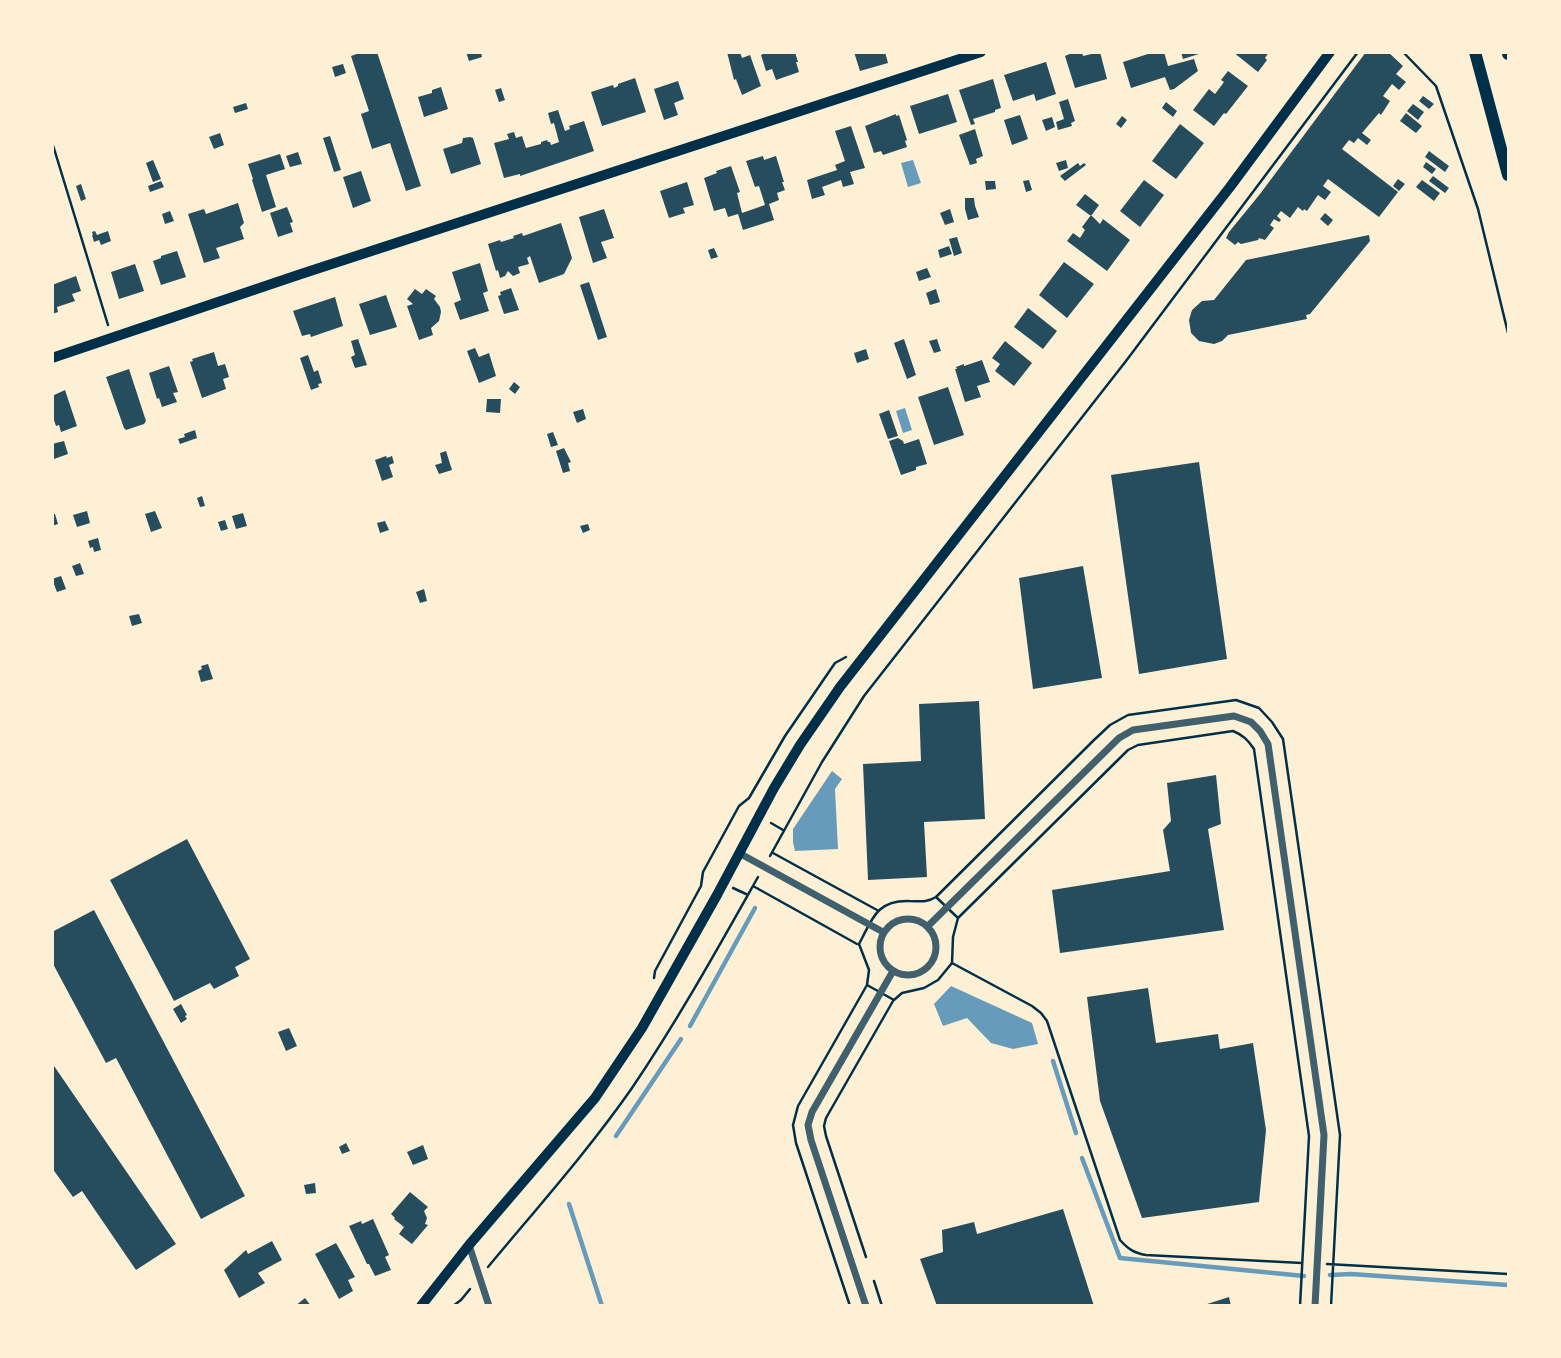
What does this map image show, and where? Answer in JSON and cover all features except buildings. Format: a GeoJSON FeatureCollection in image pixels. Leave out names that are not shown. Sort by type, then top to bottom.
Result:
{"type":"FeatureCollection","features":[{"type":"Feature","properties":{"kind":"highway"},"geometry":{"type":"LineString","coordinates":[[1475,52],[1508,175]]}},
{"type":"Feature","properties":{"kind":"main road"},"geometry":{"type":"LineString","coordinates":[[52,358],[981,52]]}},
{"type":"Feature","properties":{"kind":"main road"},"geometry":{"type":"LineString","coordinates":[[421,1306],[595,1098],[642,1028],[774,788],[840,687],[1230,187],[1330,52]]}},
{"type":"Feature","properties":{"kind":"street"},"geometry":{"type":"LineString","coordinates":[[928,926],[1119,738],[1133,730],[1234,716],[1251,722],[1268,744],[1324,1135],[1315,1306]]}},
{"type":"Feature","properties":{"kind":"street"},"geometry":{"type":"LineString","coordinates":[[739,853],[883,932]]}},
{"type":"Feature","properties":{"kind":"street"},"geometry":{"type":"LineString","coordinates":[[907,918],[921,921],[928,926],[937,948],[929,967],[921,973],[904,975],[886,965],[881,955],[880,942],[883,932],[890,925],[907,918]]}},
{"type":"Feature","properties":{"kind":"street"},"geometry":{"type":"LineString","coordinates":[[866,1306],[808,1125],[812,1112],[893,971]]}},
{"type":"Feature","properties":{"kind":"street"},"geometry":{"type":"LineString","coordinates":[[470,1245],[489,1306]]}},
{"type":"Feature","properties":{"kind":"path"},"geometry":{"type":"LineString","coordinates":[[453,1306],[461,1300],[604,1126],[632,1088],[686,1003],[822,762],[864,695],[1132,353],[1359,52]]}},
{"type":"Feature","properties":{"kind":"path"},"geometry":{"type":"LineString","coordinates":[[1403,52],[1436,86],[1478,209],[1508,333]]}},
{"type":"Feature","properties":{"kind":"path"},"geometry":{"type":"LineString","coordinates":[[52,142],[111,338]]}},
{"type":"Feature","properties":{"kind":"path"},"geometry":{"type":"LineString","coordinates":[[859,944],[877,910],[883,906],[898,902],[923,902],[936,897],[1110,725],[1128,715],[1236,700],[1259,708],[1283,739],[1340,1135],[1331,1306]]}},
{"type":"Feature","properties":{"kind":"path"},"geometry":{"type":"LineString","coordinates":[[866,1256],[824,1126],[826,1118],[894,1000],[902,993],[924,988],[938,980],[952,962],[954,931],[958,918],[1128,750],[1138,745],[1233,731],[1242,735],[1254,749],[1309,1136],[1300,1306]]}},
{"type":"Feature","properties":{"kind":"path"},"geometry":{"type":"LineString","coordinates":[[772,852],[877,910]]}},
{"type":"Feature","properties":{"kind":"path"},"geometry":{"type":"LineString","coordinates":[[753,886],[859,944],[869,970],[867,985],[894,1000]]}},
{"type":"Feature","properties":{"kind":"path"},"geometry":{"type":"LineString","coordinates":[[936,897],[958,918]]}},
{"type":"Feature","properties":{"kind":"path"},"geometry":{"type":"LineString","coordinates":[[952,962],[1032,1006],[1047,1021],[1120,1240],[1127,1248],[1146,1255],[1508,1274]]}},
{"type":"Feature","properties":{"kind":"path"},"geometry":{"type":"LineString","coordinates":[[874,1281],[882,1306]]}},
{"type":"Feature","properties":{"kind":"water"},"geometry":{"type":"Polygon","coordinates":[[[913,160],[921,183],[908,187],[901,163],[913,160]]]}},
{"type":"Feature","properties":{"kind":"water"},"geometry":{"type":"Polygon","coordinates":[[[905,408],[912,430],[903,433],[896,411],[905,408]]]}},
{"type":"Feature","properties":{"kind":"water"},"geometry":{"type":"Polygon","coordinates":[[[832,771],[842,779],[835,789],[838,849],[795,851],[793,829],[832,771]]]}},
{"type":"Feature","properties":{"kind":"water"},"geometry":{"type":"Polygon","coordinates":[[[951,986],[1032,1023],[1038,1044],[1013,1049],[991,1043],[967,1018],[943,1026],[934,1004],[951,986]]]}},
{"type":"Feature","properties":{"kind":"waterway"},"geometry":{"type":"LineString","coordinates":[[690,1026],[755,908]]}},
{"type":"Feature","properties":{"kind":"waterway"},"geometry":{"type":"LineString","coordinates":[[616,1136],[681,1039]]}},
{"type":"Feature","properties":{"kind":"waterway"},"geometry":{"type":"LineString","coordinates":[[1053,1061],[1076,1133]]}},
{"type":"Feature","properties":{"kind":"waterway"},"geometry":{"type":"LineString","coordinates":[[1082,1158],[1120,1258],[1304,1276]]}},
{"type":"Feature","properties":{"kind":"waterway"},"geometry":{"type":"LineString","coordinates":[[569,1204],[602,1306]]}},
{"type":"Feature","properties":{"kind":"waterway"},"geometry":{"type":"LineString","coordinates":[[1330,1275],[1351,1274],[1508,1285]]}}]}
